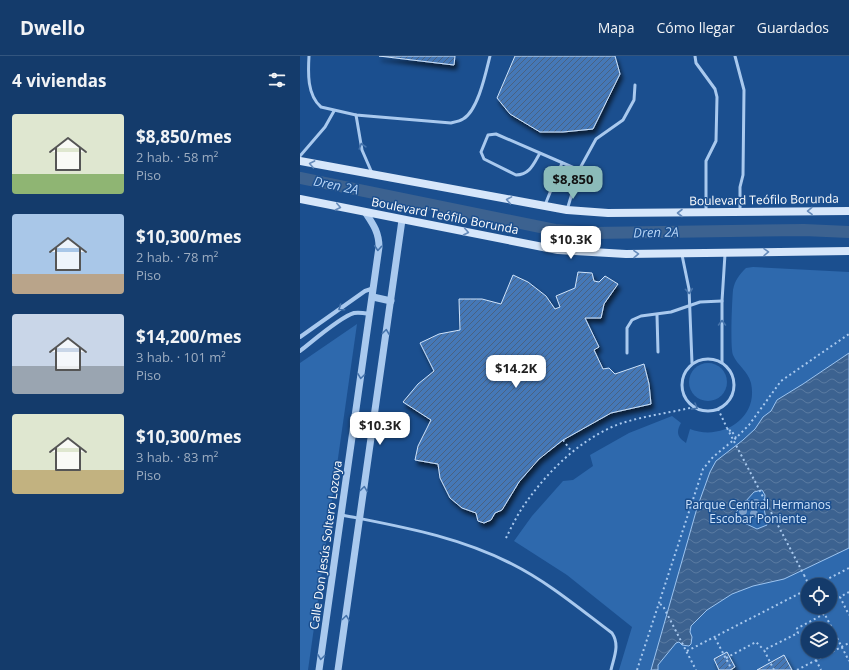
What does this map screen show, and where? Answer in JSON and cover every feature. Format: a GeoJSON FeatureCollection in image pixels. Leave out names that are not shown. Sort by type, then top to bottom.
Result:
{"type":"FeatureCollection","features":[{"type":"Feature","properties":{"kind":"main road","name":"Boulevard Teófilo Borunda"},"geometry":{"type":"LineString","coordinates":[[300,161],[567,210],[608,213],[706,213],[849,210]]}},
{"type":"Feature","properties":{"kind":"main road","name":"Boulevard Teófilo Borunda"},"geometry":{"type":"LineString","coordinates":[[300,199],[558,250],[626,254],[849,251]]}},
{"type":"Feature","properties":{"kind":"street","name":"Calle Don Jesús Soltero Lozoya"},"geometry":{"type":"LineString","coordinates":[[319,670],[374,288],[379,236],[365,212]]}},
{"type":"Feature","properties":{"kind":"street"},"geometry":{"type":"LineString","coordinates":[[338,670],[402,220]]}},
{"type":"Feature","properties":{"kind":"street"},"geometry":{"type":"LineString","coordinates":[[300,336],[365,291],[374,288]]}},
{"type":"Feature","properties":{"kind":"street"},"geometry":{"type":"LineString","coordinates":[[373,297],[391,301]]}},
{"type":"Feature","properties":{"kind":"street"},"geometry":{"type":"LineString","coordinates":[[300,351],[332,326],[352,314],[360,312],[370,314]]}},
{"type":"Feature","properties":{"kind":"street"},"geometry":{"type":"LineString","coordinates":[[327,318],[332,326]]}},
{"type":"Feature","properties":{"kind":"lane"},"geometry":{"type":"LineString","coordinates":[[304,56],[309,57],[313,98],[320,107],[356,115],[451,123],[464,119],[470,113],[477,100],[490,56]]}},
{"type":"Feature","properties":{"kind":"lane"},"geometry":{"type":"LineString","coordinates":[[695,56],[696,62],[715,89],[717,97],[716,141],[706,161],[706,213]]}},
{"type":"Feature","properties":{"kind":"lane"},"geometry":{"type":"LineString","coordinates":[[735,56],[744,90],[743,175],[740,187],[740,212]]}},
{"type":"Feature","properties":{"kind":"lane"},"geometry":{"type":"LineString","coordinates":[[567,210],[579,170],[596,139],[623,120],[634,100],[635,85]]}},
{"type":"Feature","properties":{"kind":"lane"},"geometry":{"type":"LineString","coordinates":[[300,156],[326,128],[334,111]]}},
{"type":"Feature","properties":{"kind":"lane"},"geometry":{"type":"LineString","coordinates":[[356,115],[362,150],[372,175]]}},
{"type":"Feature","properties":{"kind":"lane"},"geometry":{"type":"LineString","coordinates":[[540,153],[529,172],[522,175],[516,175],[484,159],[481,152],[488,135],[491,133],[540,153],[579,170]]}},
{"type":"Feature","properties":{"kind":"lane"},"geometry":{"type":"LineString","coordinates":[[545,206],[562,163]]}},
{"type":"Feature","properties":{"kind":"lane"},"geometry":{"type":"LineString","coordinates":[[722,362],[722,301],[725,252]]}},
{"type":"Feature","properties":{"kind":"lane"},"geometry":{"type":"LineString","coordinates":[[682,253],[689,289],[692,363]]}},
{"type":"Feature","properties":{"kind":"lane"},"geometry":{"type":"LineString","coordinates":[[628,353],[627,328],[632,320],[641,316],[657,315],[700,302],[722,301]]}},
{"type":"Feature","properties":{"kind":"lane"},"geometry":{"type":"LineString","coordinates":[[657,315],[658,352]]}},
{"type":"Feature","properties":{"kind":"lane"},"geometry":{"type":"LineString","coordinates":[[707,358],[722,362],[732,374],[734,391],[726,405],[718,409],[702,410],[694,407],[683,394],[681,386],[686,370],[692,363],[707,358]]}},
{"type":"Feature","properties":{"kind":"lane"},"geometry":{"type":"LineString","coordinates":[[341,515],[413,528],[452,539],[487,552],[513,564],[544,583],[612,633],[616,639],[616,646],[611,670]]}},
{"type":"Feature","properties":{"kind":"path"},"geometry":{"type":"LineString","coordinates":[[637,670],[660,604],[703,469],[713,457],[736,438],[758,414],[781,381],[849,334]]}},
{"type":"Feature","properties":{"kind":"path"},"geometry":{"type":"LineString","coordinates":[[506,538],[526,502],[548,475],[572,452],[599,434],[620,424],[694,407]]}},
{"type":"Feature","properties":{"kind":"path"},"geometry":{"type":"LineString","coordinates":[[718,409],[806,578]]}},
{"type":"Feature","properties":{"kind":"path"},"geometry":{"type":"LineString","coordinates":[[729,431],[731,430],[736,438]]}},
{"type":"Feature","properties":{"kind":"path"},"geometry":{"type":"LineString","coordinates":[[563,440],[572,452]]}},
{"type":"Feature","properties":{"kind":"path"},"geometry":{"type":"LineString","coordinates":[[830,578],[849,568]]}},
{"type":"Feature","properties":{"kind":"path"},"geometry":{"type":"LineString","coordinates":[[849,592],[840,597],[849,614]]}},
{"type":"Feature","properties":{"kind":"path"},"geometry":{"type":"LineString","coordinates":[[687,651],[801,593]]}},
{"type":"Feature","properties":{"kind":"path"},"geometry":{"type":"LineString","coordinates":[[660,604],[663,606],[696,670]]}},
{"type":"Feature","properties":{"kind":"path"},"geometry":{"type":"LineString","coordinates":[[764,650],[798,632],[796,629],[824,614],[849,661]]}},
{"type":"Feature","properties":{"kind":"path"},"geometry":{"type":"LineString","coordinates":[[715,638],[732,670]]}},
{"type":"Feature","properties":{"kind":"path"},"geometry":{"type":"LineString","coordinates":[[726,658],[756,642],[764,650],[774,670]]}},
{"type":"Feature","properties":{"kind":"path"},"geometry":{"type":"LineString","coordinates":[[797,670],[849,643]]}},
{"type":"Feature","properties":{"kind":"path"},"geometry":{"type":"LineString","coordinates":[[816,660],[821,670]]}},
{"type":"Feature","properties":{"kind":"green space","name":"Parque Central Hermanos Escobar Poniente"},"geometry":{"type":"Polygon","coordinates":[[[753,267],[849,272],[849,670],[619,670],[632,627],[567,575],[514,541],[532,516],[563,481],[573,480],[593,466],[590,455],[629,433],[672,416],[681,423],[678,429],[678,434],[686,443],[690,429],[702,432],[713,432],[725,429],[735,424],[743,417],[749,407],[752,396],[751,383],[750,379],[737,362],[732,350],[733,290],[741,273],[746,268],[753,267]]]}},
{"type":"Feature","properties":{"kind":"green space"},"geometry":{"type":"Polygon","coordinates":[[[357,324],[308,670],[300,670],[300,363],[357,324]]]}},
{"type":"Feature","properties":{"kind":"green space"},"geometry":{"type":"Polygon","coordinates":[[[708,363],[721,369],[727,382],[721,395],[708,401],[695,395],[689,382],[695,369],[708,363]]]}},
{"type":"Feature","properties":{"kind":"water"},"geometry":{"type":"Polygon","coordinates":[[[849,353],[849,548],[784,579],[753,586],[732,594],[707,610],[691,626],[690,632],[692,637],[691,644],[689,646],[682,645],[679,642],[676,643],[658,665],[658,670],[651,670],[697,508],[710,472],[716,461],[755,429],[763,417],[771,411],[777,400],[849,353]],[[762,490],[754,492],[736,512],[738,520],[757,529],[767,525],[764,508],[765,495],[762,490]]]}},
{"type":"Feature","properties":{"kind":"building"},"geometry":{"type":"Polygon","coordinates":[[[379,56],[455,56],[454,65],[379,56]]]}},
{"type":"Feature","properties":{"kind":"building"},"geometry":{"type":"Polygon","coordinates":[[[515,56],[615,56],[620,74],[593,129],[563,132],[540,132],[510,114],[497,98],[515,56]]]}},
{"type":"Feature","properties":{"kind":"building"},"geometry":{"type":"Polygon","coordinates":[[[578,272],[592,273],[594,281],[599,282],[605,276],[618,284],[604,304],[601,318],[585,318],[599,347],[594,350],[603,369],[609,368],[615,374],[644,364],[649,384],[651,404],[611,413],[563,440],[539,459],[519,482],[502,510],[495,513],[491,520],[484,523],[478,521],[476,513],[462,508],[450,498],[440,478],[438,464],[415,460],[418,446],[431,420],[403,402],[418,384],[434,371],[420,343],[439,334],[460,330],[459,299],[482,299],[501,304],[513,275],[528,282],[546,296],[555,309],[560,307],[556,296],[575,288],[578,272]]]}},
{"type":"Feature","properties":{"kind":"building"},"geometry":{"type":"Polygon","coordinates":[[[727,652],[735,667],[730,670],[719,670],[714,659],[727,652]]]}},
{"type":"Feature","properties":{"kind":"building"},"geometry":{"type":"Polygon","coordinates":[[[784,655],[792,670],[757,670],[784,655]]]}},
{"type":"Feature","properties":{"kind":"waterway","name":"Dren 2A"},"geometry":{"type":"LineString","coordinates":[[300,178],[555,230],[593,233],[804,230],[849,232]]}}]}
